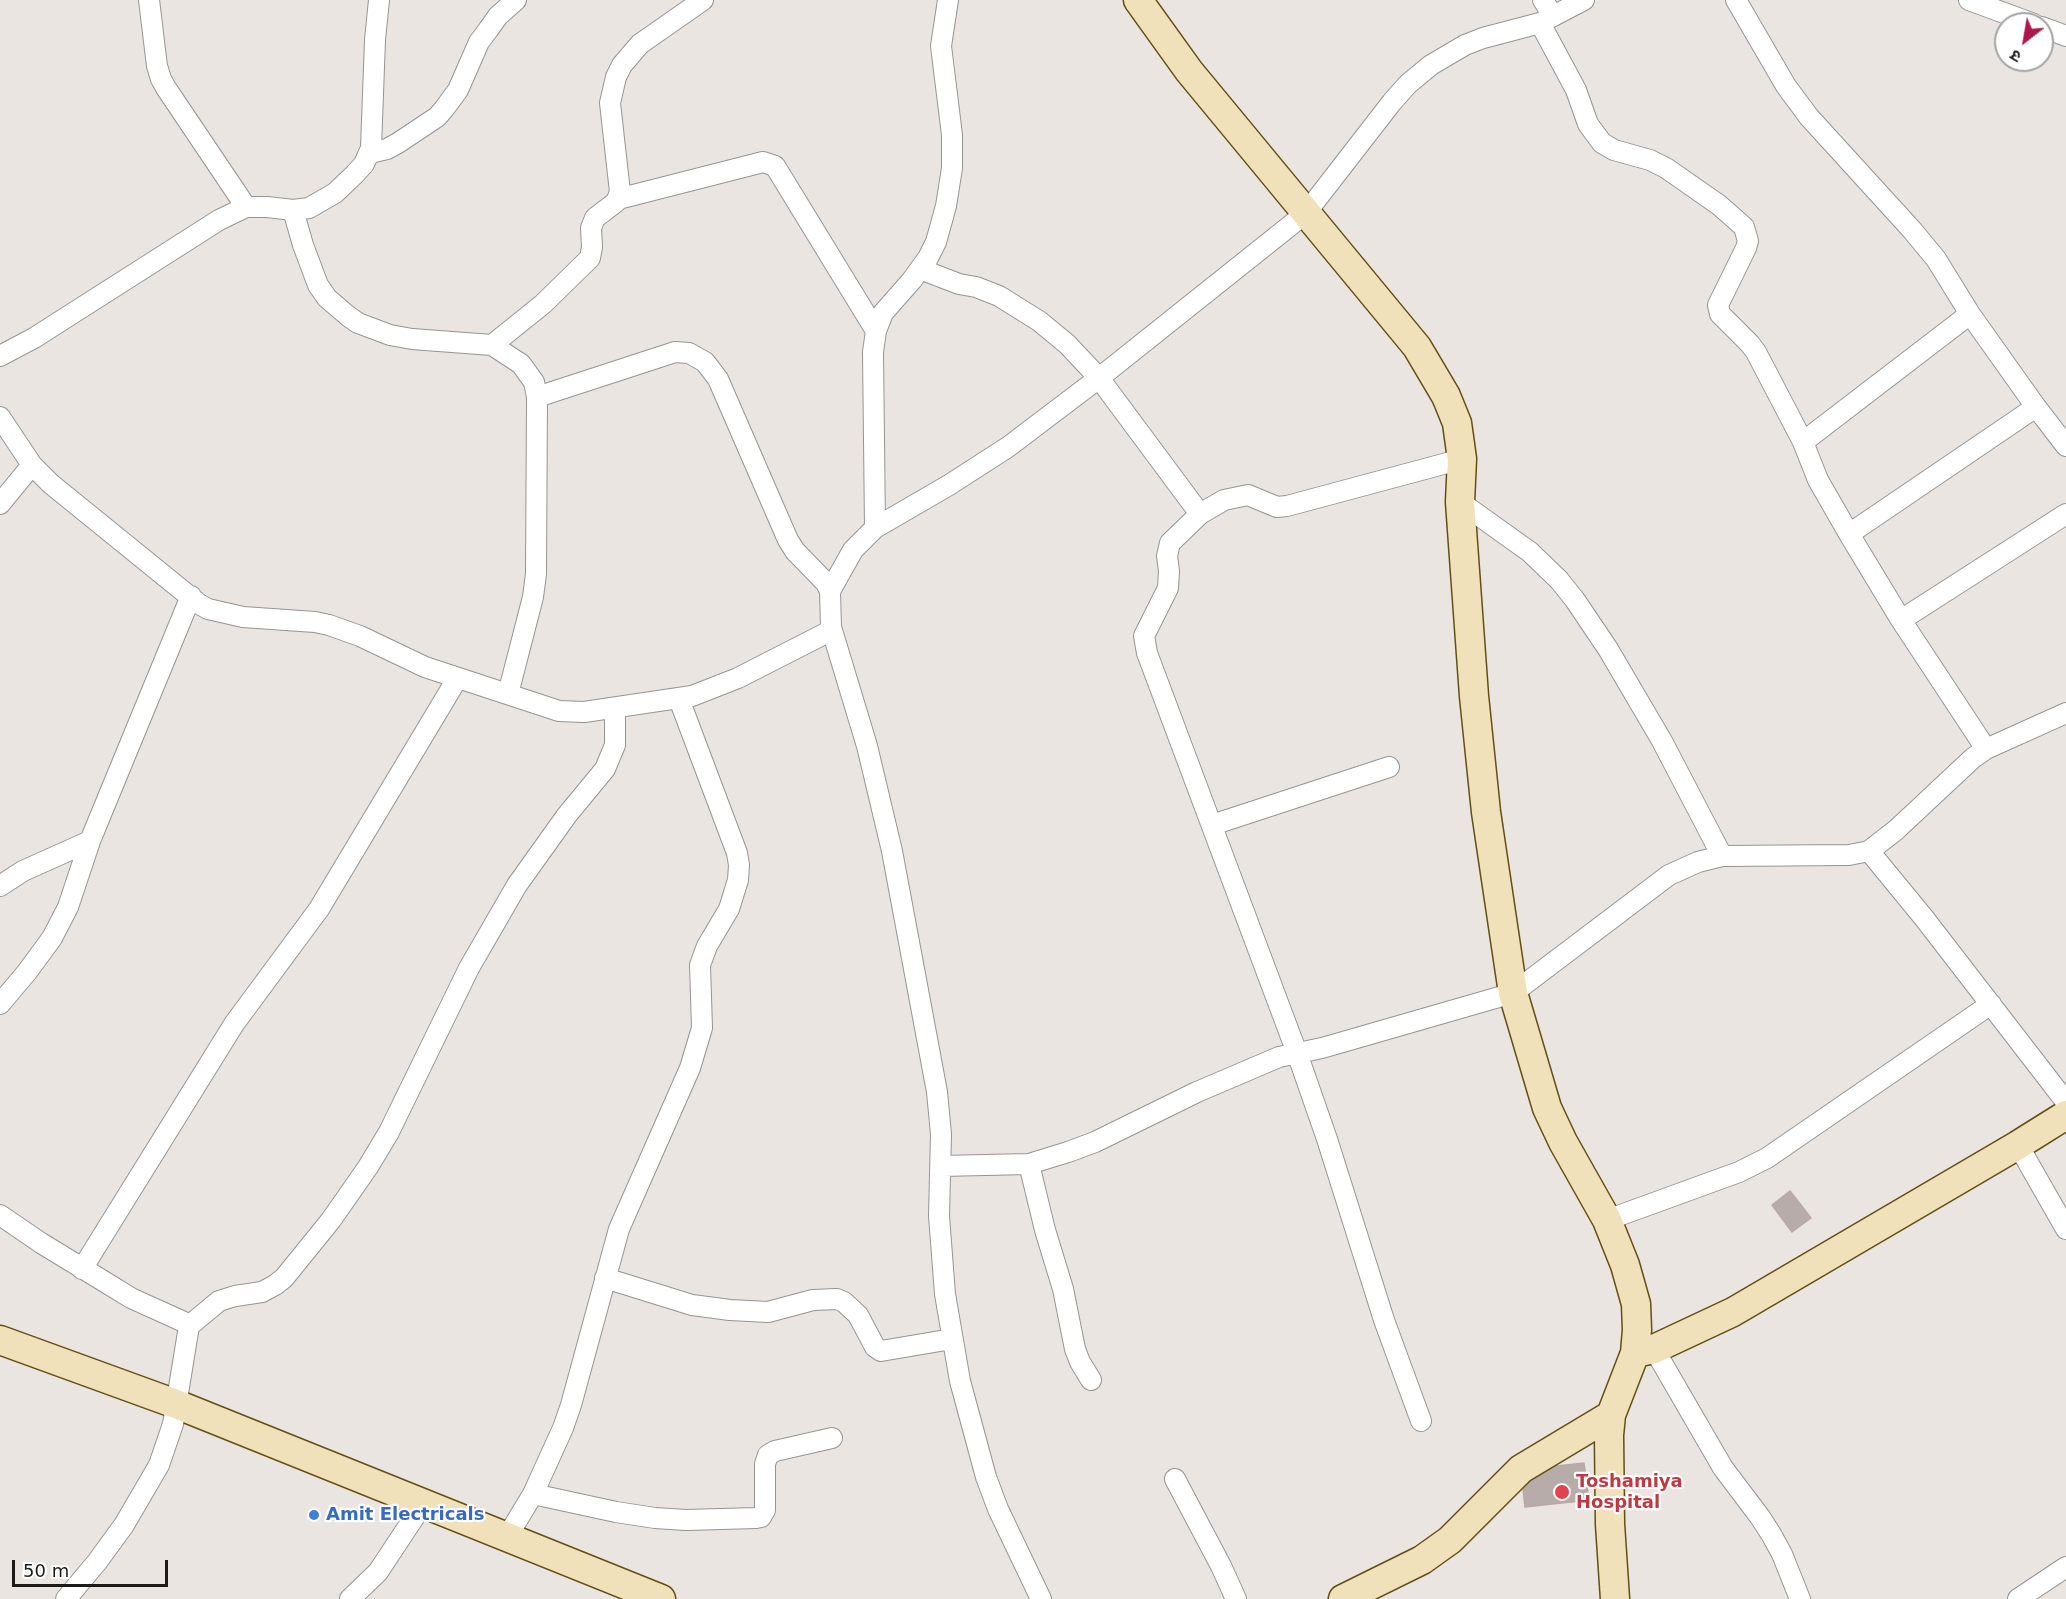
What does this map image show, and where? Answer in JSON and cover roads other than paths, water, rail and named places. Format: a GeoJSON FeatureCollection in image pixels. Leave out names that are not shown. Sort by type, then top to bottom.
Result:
{"type":"FeatureCollection","features":[{"type":"Feature","properties":{"kind":"street"},"geometry":{"type":"LineString","coordinates":[[149,0],[157,66],[161,79],[246,207]]}},
{"type":"Feature","properties":{"kind":"street"},"geometry":{"type":"LineString","coordinates":[[0,356],[20,347],[219,220],[246,207],[293,210],[309,208],[335,193],[355,174],[370,153],[379,0]]}},
{"type":"Feature","properties":{"kind":"street"},"geometry":{"type":"LineString","coordinates":[[370,153],[398,143],[444,109],[458,90],[479,42],[498,16],[516,0]]}},
{"type":"Feature","properties":{"kind":"street"},"geometry":{"type":"LineString","coordinates":[[618,199],[621,184],[610,103],[616,77],[622,65],[640,44],[703,0]]}},
{"type":"Feature","properties":{"kind":"street"},"geometry":{"type":"LineString","coordinates":[[875,528],[873,352],[876,331],[883,313],[920,269],[936,242],[946,206],[952,168],[952,135],[941,46],[948,0]]}},
{"type":"Feature","properties":{"kind":"street"},"geometry":{"type":"LineString","coordinates":[[1138,0],[1190,71],[1417,347],[1446,396],[1461,443],[1460,502],[1474,696],[1486,812],[1513,993],[1547,1108],[1563,1142],[1607,1220],[1625,1265],[1636,1304],[1637,1330],[1645,1351],[1723,1468],[1771,1534],[1782,1554],[1800,1599]]}},
{"type":"Feature","properties":{"kind":"street"},"geometry":{"type":"LineString","coordinates":[[830,591],[853,550],[875,528],[1008,447],[1099,378],[1306,213],[1392,102],[1408,84],[1431,65],[1474,41],[1584,0]]}},
{"type":"Feature","properties":{"kind":"street"},"geometry":{"type":"LineString","coordinates":[[1736,0],[1786,86],[1809,117],[1936,259],[1970,314],[2066,446]]}},
{"type":"Feature","properties":{"kind":"street"},"geometry":{"type":"LineString","coordinates":[[1969,0],[2002,12]]}},
{"type":"Feature","properties":{"kind":"street"},"geometry":{"type":"LineString","coordinates":[[1545,13],[1588,124],[1602,143],[1614,150],[1650,160],[1666,168],[1719,205],[1744,228],[1747,234],[1746,248],[1718,305],[1719,314],[1756,352],[1803,442],[1818,480],[1849,534],[1901,620],[1986,749]]}},
{"type":"Feature","properties":{"kind":"street"},"geometry":{"type":"LineString","coordinates":[[492,345],[521,323],[586,262],[591,253],[591,228],[595,218],[618,199],[763,162],[775,166],[876,331]]}},
{"type":"Feature","properties":{"kind":"street"},"geometry":{"type":"LineString","coordinates":[[293,210],[318,285],[327,298],[348,316],[358,323],[390,335],[412,339],[492,345],[520,364],[534,382],[537,397],[536,574],[532,605],[508,694]]}},
{"type":"Feature","properties":{"kind":"street"},"geometry":{"type":"LineString","coordinates":[[920,269],[959,284],[985,290],[1013,303],[1067,344],[1099,378],[1200,514]]}},
{"type":"Feature","properties":{"kind":"street"},"geometry":{"type":"LineString","coordinates":[[1803,442],[1970,314]]}},
{"type":"Feature","properties":{"kind":"street"},"geometry":{"type":"LineString","coordinates":[[537,397],[675,352],[689,353],[705,362],[718,379],[788,540],[795,551],[826,583],[830,591],[832,630],[867,746],[894,862],[937,1092],[941,1166],[939,1216],[945,1294],[969,1422],[998,1509],[1041,1599]]}},
{"type":"Feature","properties":{"kind":"street"},"geometry":{"type":"LineString","coordinates":[[1849,534],[2036,407]]}},
{"type":"Feature","properties":{"kind":"street"},"geometry":{"type":"LineString","coordinates":[[0,417],[32,465],[68,499],[208,609],[224,614],[262,619],[315,622],[342,629],[457,679],[569,712],[679,699],[705,692],[738,678],[832,630]]}},
{"type":"Feature","properties":{"kind":"street"},"geometry":{"type":"LineString","coordinates":[[1421,1421],[1384,1320],[1327,1139],[1297,1053],[1147,652],[1144,636],[1167,588],[1169,571],[1167,556],[1170,543],[1200,514],[1224,500],[1248,495],[1277,507],[1287,506],[1462,459]]}},
{"type":"Feature","properties":{"kind":"street"},"geometry":{"type":"LineString","coordinates":[[0,504],[32,465]]}},
{"type":"Feature","properties":{"kind":"street"},"geometry":{"type":"LineString","coordinates":[[1460,502],[1530,552],[1559,579],[1575,600],[1608,650],[1662,741],[1722,856]]}},
{"type":"Feature","properties":{"kind":"street"},"geometry":{"type":"LineString","coordinates":[[1901,620],[2066,514]]}},
{"type":"Feature","properties":{"kind":"street"},"geometry":{"type":"LineString","coordinates":[[0,1004],[27,972],[68,907],[90,841],[190,596]]}},
{"type":"Feature","properties":{"kind":"street"},"geometry":{"type":"LineString","coordinates":[[82,1269],[234,1024],[318,909],[457,679]]}},
{"type":"Feature","properties":{"kind":"street"},"geometry":{"type":"LineString","coordinates":[[507,1538],[533,1494],[559,1437],[571,1405],[619,1229],[678,1100],[698,1047],[702,1028],[700,965],[707,946],[729,909],[738,880],[737,853],[679,699]]}},
{"type":"Feature","properties":{"kind":"street"},"geometry":{"type":"LineString","coordinates":[[66,1599],[124,1525],[152,1479],[173,1424],[189,1326],[219,1301],[262,1292],[284,1278],[331,1220],[374,1159],[469,968],[517,885],[560,824],[605,769],[615,745],[615,708]]}},
{"type":"Feature","properties":{"kind":"street"},"geometry":{"type":"LineString","coordinates":[[941,1166],[1029,1164],[1082,1148],[1261,1064],[1513,993],[1669,875],[1698,862],[1722,856],[1849,855],[1869,851],[1923,806],[1964,765],[1986,749],[2066,713]]}},
{"type":"Feature","properties":{"kind":"street"},"geometry":{"type":"LineString","coordinates":[[1212,825],[1389,767]]}},
{"type":"Feature","properties":{"kind":"street"},"geometry":{"type":"LineString","coordinates":[[0,886],[29,868],[90,841]]}},
{"type":"Feature","properties":{"kind":"street"},"geometry":{"type":"LineString","coordinates":[[1869,851],[2066,1102]]}},
{"type":"Feature","properties":{"kind":"street"},"geometry":{"type":"LineString","coordinates":[[1607,1220],[1739,1172],[1767,1158],[1991,1004]]}},
{"type":"Feature","properties":{"kind":"street"},"geometry":{"type":"LineString","coordinates":[[1615,1599],[1609,1451],[1611,1415],[1645,1351],[1733,1312],[2066,1115]]}},
{"type":"Feature","properties":{"kind":"street"},"geometry":{"type":"LineString","coordinates":[[2018,1145],[2066,1229]]}},
{"type":"Feature","properties":{"kind":"street"},"geometry":{"type":"LineString","coordinates":[[1029,1164],[1045,1230],[1062,1282],[1075,1349],[1091,1380]]}},
{"type":"Feature","properties":{"kind":"street"},"geometry":{"type":"LineString","coordinates":[[0,1215],[131,1298],[189,1326]]}},
{"type":"Feature","properties":{"kind":"street"},"geometry":{"type":"LineString","coordinates":[[605,1278],[692,1305],[730,1310],[768,1312],[813,1300],[837,1299],[844,1302],[858,1315],[874,1347],[881,1352],[952,1339]]}},
{"type":"Feature","properties":{"kind":"street"},"geometry":{"type":"LineString","coordinates":[[0,1340],[176,1404],[661,1599]]}},
{"type":"Feature","properties":{"kind":"street"},"geometry":{"type":"LineString","coordinates":[[1343,1599],[1422,1560],[1450,1540],[1521,1469],[1611,1415]]}},
{"type":"Feature","properties":{"kind":"street"},"geometry":{"type":"LineString","coordinates":[[533,1494],[655,1518],[686,1520],[756,1518],[761,1517],[765,1510],[765,1464],[768,1455],[775,1450],[832,1438]]}},
{"type":"Feature","properties":{"kind":"street"},"geometry":{"type":"LineString","coordinates":[[1175,1479],[1236,1599]]}},
{"type":"Feature","properties":{"kind":"street"},"geometry":{"type":"LineString","coordinates":[[350,1599],[378,1572],[423,1504]]}},
{"type":"Feature","properties":{"kind":"street"},"geometry":{"type":"LineString","coordinates":[[2018,1599],[2066,1567]]}},
{"type":"Feature","properties":{"kind":"place","name":"Toshamiya Hospital"},"geometry":{"type":"Point","coordinates":[1562,1492]}},
{"type":"Feature","properties":{"kind":"place","name":"Amit Electricals"},"geometry":{"type":"Point","coordinates":[314,1515]}}]}
